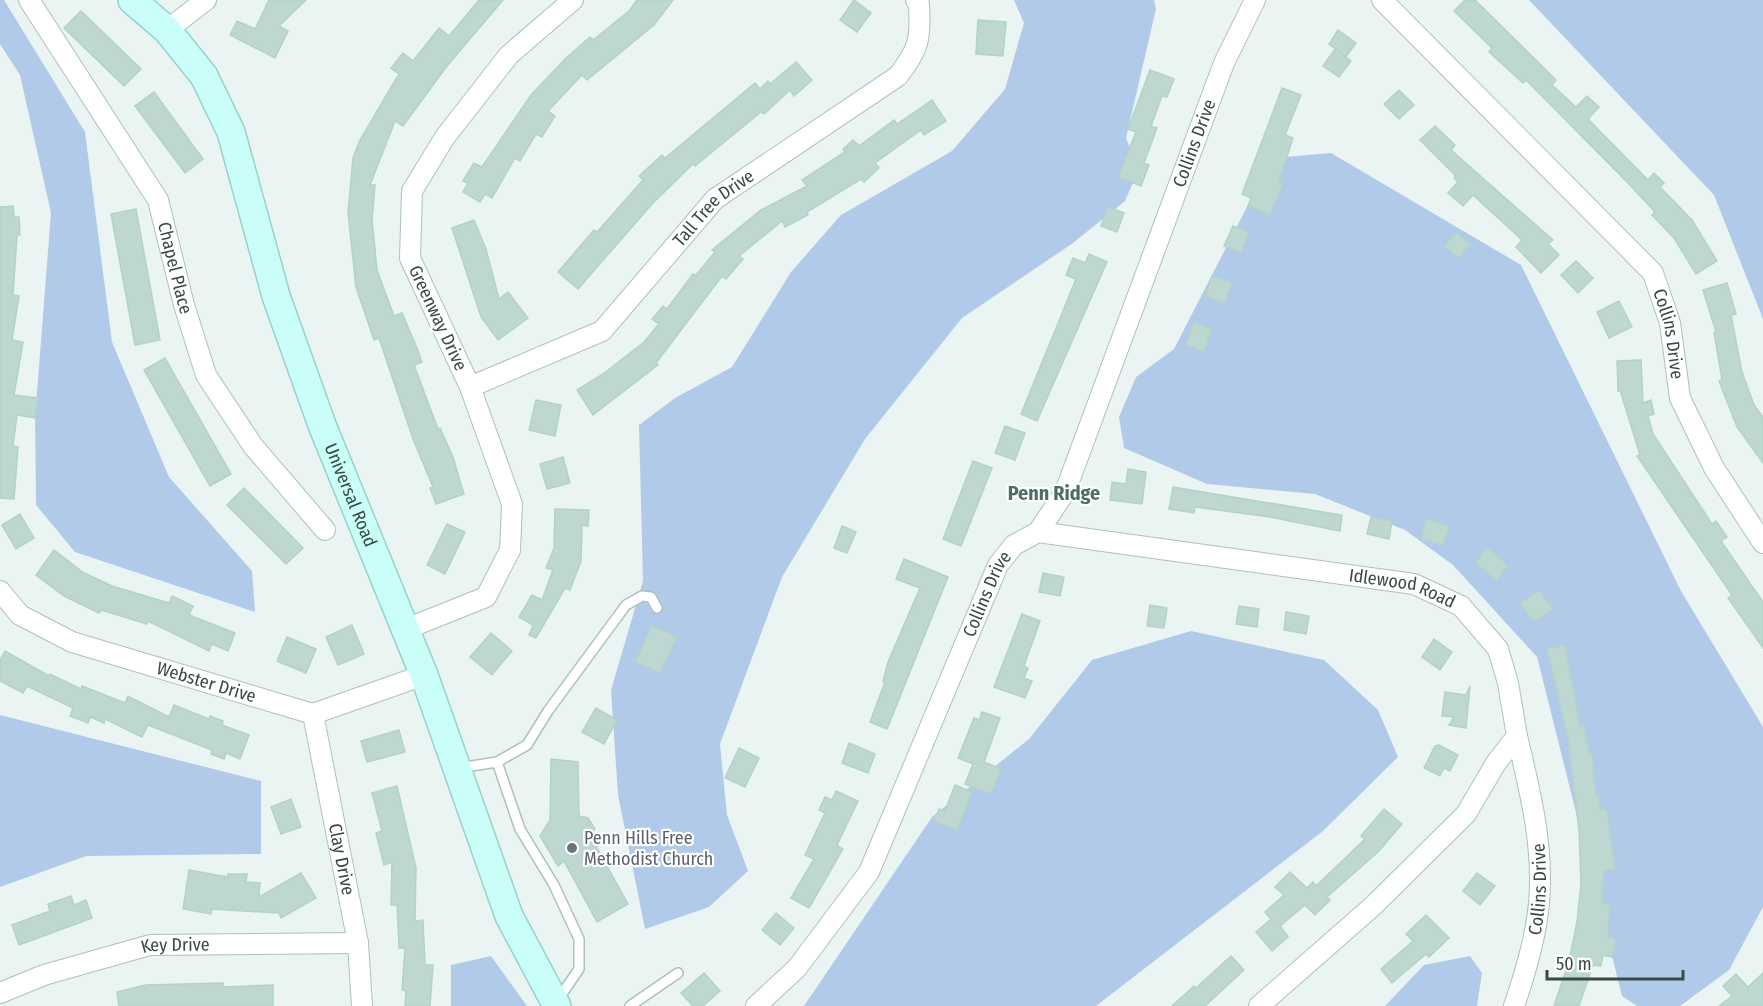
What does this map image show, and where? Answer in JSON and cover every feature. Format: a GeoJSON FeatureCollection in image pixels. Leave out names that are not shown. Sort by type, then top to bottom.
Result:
{"type":"FeatureCollection","features":[{"type":"Feature","properties":{"kind":"street","name":"Chapel Place"},"geometry":{"type":"LineString","coordinates":[[29,0],[158,200],[184,305],[206,375],[253,446],[325,530]]}},
{"type":"Feature","properties":{"kind":"street","name":"Universal Road"},"geometry":{"type":"LineString","coordinates":[[132,0],[167,30],[204,76],[231,132],[276,296],[322,425],[424,675],[509,916],[556,1004]]}},
{"type":"Feature","properties":{"kind":"street"},"geometry":{"type":"LineString","coordinates":[[167,30],[206,0]]}},
{"type":"Feature","properties":{"kind":"street","name":"Greenway Drive"},"geometry":{"type":"LineString","coordinates":[[406,629],[486,597],[510,550],[512,504],[470,387],[410,258],[412,190],[451,129],[509,55],[573,0]]}},
{"type":"Feature","properties":{"kind":"street","name":"Tall Tree Drive"},"geometry":{"type":"LineString","coordinates":[[470,387],[602,331],[715,199],[898,76],[915,53],[921,33],[919,4],[915,0]]}},
{"type":"Feature","properties":{"kind":"street","name":"Collins Drive"},"geometry":{"type":"LineString","coordinates":[[756,1006],[797,968],[869,872],[998,565],[1014,545],[1038,532],[1065,492],[1224,63],[1256,0]]}},
{"type":"Feature","properties":{"kind":"street","name":"Collins Drive"},"geometry":{"type":"LineString","coordinates":[[1382,0],[1653,273],[1670,323],[1680,398],[1714,468],[1763,543]]}},
{"type":"Feature","properties":{"kind":"street","name":"Idlewood Road"},"geometry":{"type":"LineString","coordinates":[[1038,532],[1414,584],[1461,606],[1498,650],[1508,682],[1517,736]]}},
{"type":"Feature","properties":{"kind":"street","name":"Webster Drive"},"geometry":{"type":"LineString","coordinates":[[0,591],[20,615],[72,642],[313,714]]}},
{"type":"Feature","properties":{"kind":"street"},"geometry":{"type":"LineString","coordinates":[[313,714],[424,675]]}},
{"type":"Feature","properties":{"kind":"street","name":"Clay Drive"},"geometry":{"type":"LineString","coordinates":[[313,714],[358,943],[362,1006]]}},
{"type":"Feature","properties":{"kind":"street"},"geometry":{"type":"LineString","coordinates":[[1259,1006],[1373,906],[1466,814],[1496,763],[1517,736]]}},
{"type":"Feature","properties":{"kind":"street","name":"Collins Drive"},"geometry":{"type":"LineString","coordinates":[[1514,1006],[1524,976],[1539,894],[1539,852],[1532,798],[1517,736]]}},
{"type":"Feature","properties":{"kind":"street","name":"Key Drive"},"geometry":{"type":"LineString","coordinates":[[0,993],[44,975],[150,945],[358,943]]}},
{"type":"Feature","properties":{"kind":"lane"},"geometry":{"type":"LineString","coordinates":[[457,768],[497,762],[527,745],[548,711],[626,605],[642,596],[651,597],[657,608]]}},
{"type":"Feature","properties":{"kind":"lane"},"geometry":{"type":"LineString","coordinates":[[497,762],[520,829],[554,885],[579,939],[579,969],[556,1004]]}},
{"type":"Feature","properties":{"kind":"lane"},"geometry":{"type":"LineString","coordinates":[[630,1006],[678,973]]}},
{"type":"Feature","properties":{"kind":"shaded area"},"geometry":{"type":"Polygon","coordinates":[[[0,0],[4,0],[85,132],[112,342],[169,477],[252,571],[255,612],[75,552],[36,505],[35,418],[51,213],[20,75],[0,44],[0,0]]]}},
{"type":"Feature","properties":{"kind":"shaded area"},"geometry":{"type":"Polygon","coordinates":[[[1014,0],[1154,0],[1156,9],[1126,138],[1139,169],[1125,201],[1073,243],[962,318],[865,439],[782,577],[720,744],[727,815],[748,871],[709,907],[645,929],[618,795],[611,690],[643,581],[639,425],[675,398],[732,367],[791,272],[841,215],[952,151],[1005,89],[1024,23],[1014,0]]]}},
{"type":"Feature","properties":{"kind":"shaded area"},"geometry":{"type":"Polygon","coordinates":[[[1529,0],[1763,0],[1763,319],[1714,195],[1529,0]]]}},
{"type":"Feature","properties":{"kind":"shaded area"},"geometry":{"type":"Polygon","coordinates":[[[1331,153],[1521,265],[1681,591],[1763,727],[1763,907],[1729,970],[1680,1006],[1637,1006],[1622,996],[1537,657],[1453,565],[1405,530],[1315,494],[1207,484],[1124,448],[1119,417],[1136,377],[1174,349],[1272,158],[1331,153]]]}},
{"type":"Feature","properties":{"kind":"shaded area"},"geometry":{"type":"Polygon","coordinates":[[[1191,631],[1324,660],[1378,710],[1398,757],[1323,831],[1096,1006],[804,1006],[932,817],[1029,739],[1092,660],[1191,631]]]}},
{"type":"Feature","properties":{"kind":"shaded area"},"geometry":{"type":"Polygon","coordinates":[[[0,715],[261,781],[261,854],[86,856],[0,887],[0,715]]]}},
{"type":"Feature","properties":{"kind":"shaded area"},"geometry":{"type":"Polygon","coordinates":[[[491,956],[527,1006],[451,1006],[451,965],[491,956]]]}},
{"type":"Feature","properties":{"kind":"shaded area"},"geometry":{"type":"Polygon","coordinates":[[[1470,956],[1482,973],[1477,1006],[1385,1006],[1424,965],[1470,956]]]}},
{"type":"Feature","properties":{"kind":"building"},"geometry":{"type":"Polygon","coordinates":[[[269,0],[306,0],[279,26],[288,31],[275,58],[230,35],[237,21],[255,29],[269,0]]]}},
{"type":"Feature","properties":{"kind":"building"},"geometry":{"type":"Polygon","coordinates":[[[479,0],[503,0],[447,66],[403,126],[395,121],[370,185],[375,185],[372,219],[377,270],[394,316],[402,313],[417,348],[422,362],[414,365],[438,429],[440,428],[453,457],[464,494],[436,504],[430,488],[433,487],[413,439],[379,338],[374,340],[356,287],[348,212],[353,158],[360,140],[399,74],[391,68],[403,53],[413,61],[439,28],[449,36],[479,0]]]}},
{"type":"Feature","properties":{"kind":"building"},"geometry":{"type":"Polygon","coordinates":[[[637,0],[673,0],[654,25],[587,80],[582,75],[548,111],[555,116],[542,137],[536,134],[520,161],[515,158],[492,198],[485,194],[480,202],[463,192],[468,183],[463,181],[474,163],[482,167],[531,95],[566,58],[590,37],[593,40],[629,11],[637,0]]]}},
{"type":"Feature","properties":{"kind":"building"},"geometry":{"type":"Polygon","coordinates":[[[854,0],[871,13],[857,32],[840,20],[854,0]]]}},
{"type":"Feature","properties":{"kind":"building"},"geometry":{"type":"Polygon","coordinates":[[[1465,0],[1475,0],[1556,80],[1552,85],[1576,107],[1587,96],[1599,107],[1588,119],[1648,180],[1654,173],[1664,183],[1660,187],[1692,220],[1717,261],[1696,274],[1674,238],[1652,215],[1655,212],[1526,80],[1523,83],[1489,52],[1492,48],[1454,11],[1465,0]]]}},
{"type":"Feature","properties":{"kind":"building"},"geometry":{"type":"Polygon","coordinates":[[[81,11],[141,69],[124,86],[64,28],[81,11]]]}},
{"type":"Feature","properties":{"kind":"building"},"geometry":{"type":"Polygon","coordinates":[[[978,20],[1006,22],[1003,56],[976,54],[978,20]]]}},
{"type":"Feature","properties":{"kind":"building"},"geometry":{"type":"Polygon","coordinates":[[[1338,30],[1356,43],[1346,57],[1329,44],[1338,30]]]}},
{"type":"Feature","properties":{"kind":"building"},"geometry":{"type":"Polygon","coordinates":[[[1335,49],[1351,61],[1339,77],[1323,66],[1335,49]]]}},
{"type":"Feature","properties":{"kind":"building"},"geometry":{"type":"Polygon","coordinates":[[[796,62],[812,80],[794,96],[790,90],[764,114],[761,112],[695,166],[693,164],[652,204],[578,289],[558,272],[594,230],[597,232],[643,180],[639,176],[662,155],[665,158],[755,83],[760,89],[768,81],[770,84],[796,62]]]}},
{"type":"Feature","properties":{"kind":"building"},"geometry":{"type":"Polygon","coordinates":[[[1150,70],[1174,79],[1167,97],[1162,96],[1151,126],[1157,128],[1144,163],[1149,165],[1141,186],[1118,177],[1136,132],[1128,129],[1150,70]]]}},
{"type":"Feature","properties":{"kind":"building"},"geometry":{"type":"Polygon","coordinates":[[[1282,88],[1301,95],[1285,135],[1293,138],[1279,181],[1283,183],[1270,215],[1248,206],[1251,198],[1242,194],[1282,88]]]}},
{"type":"Feature","properties":{"kind":"building"},"geometry":{"type":"Polygon","coordinates":[[[1399,90],[1414,105],[1399,119],[1384,104],[1399,90]]]}},
{"type":"Feature","properties":{"kind":"building"},"geometry":{"type":"Polygon","coordinates":[[[154,92],[203,159],[185,173],[135,106],[154,92]]]}},
{"type":"Feature","properties":{"kind":"building"},"geometry":{"type":"Polygon","coordinates":[[[932,100],[946,121],[924,135],[921,130],[875,163],[879,168],[864,182],[861,179],[807,212],[808,215],[785,227],[782,221],[739,256],[743,259],[726,279],[722,276],[656,363],[658,365],[593,415],[577,390],[603,374],[644,342],[659,324],[652,319],[663,306],[667,309],[693,274],[696,275],[715,252],[712,250],[761,210],[807,186],[802,180],[845,152],[843,149],[853,140],[859,146],[894,120],[897,124],[932,100]]]}},
{"type":"Feature","properties":{"kind":"building"},"geometry":{"type":"Polygon","coordinates":[[[1435,126],[1455,145],[1451,150],[1553,240],[1548,244],[1559,255],[1541,273],[1516,247],[1522,240],[1473,195],[1463,206],[1448,193],[1458,182],[1454,178],[1456,176],[1420,140],[1435,126]]]}},
{"type":"Feature","properties":{"kind":"building"},"geometry":{"type":"Polygon","coordinates":[[[13,206],[14,217],[19,217],[20,235],[17,235],[13,295],[19,296],[12,340],[23,342],[14,395],[38,398],[35,418],[17,415],[13,446],[18,447],[14,499],[0,498],[0,207],[13,206]]]}},
{"type":"Feature","properties":{"kind":"building"},"geometry":{"type":"Polygon","coordinates":[[[1108,207],[1124,213],[1117,232],[1101,226],[1108,207]]]}},
{"type":"Feature","properties":{"kind":"building"},"geometry":{"type":"Polygon","coordinates":[[[136,209],[160,340],[135,345],[111,214],[136,209]]]}},
{"type":"Feature","properties":{"kind":"building"},"geometry":{"type":"Polygon","coordinates":[[[474,220],[486,249],[499,299],[508,292],[528,318],[498,340],[481,317],[452,228],[474,220]]]}},
{"type":"Feature","properties":{"kind":"building"},"geometry":{"type":"Polygon","coordinates":[[[1233,226],[1249,232],[1241,253],[1224,246],[1233,226]]]}},
{"type":"Feature","properties":{"kind":"building"},"geometry":{"type":"Polygon","coordinates":[[[1457,232],[1470,245],[1458,258],[1444,246],[1457,232]]]}},
{"type":"Feature","properties":{"kind":"building"},"geometry":{"type":"Polygon","coordinates":[[[1089,254],[1107,262],[1037,421],[1021,414],[1076,279],[1066,275],[1073,258],[1085,263],[1089,254]]]}},
{"type":"Feature","properties":{"kind":"building"},"geometry":{"type":"Polygon","coordinates":[[[1576,261],[1593,278],[1578,293],[1561,275],[1576,261]]]}},
{"type":"Feature","properties":{"kind":"building"},"geometry":{"type":"Polygon","coordinates":[[[1212,276],[1232,283],[1225,303],[1205,296],[1212,276]]]}},
{"type":"Feature","properties":{"kind":"building"},"geometry":{"type":"Polygon","coordinates":[[[1727,283],[1736,314],[1731,315],[1742,372],[1754,405],[1763,417],[1763,463],[1737,427],[1719,381],[1722,379],[1714,333],[1716,332],[1703,290],[1727,283]]]}},
{"type":"Feature","properties":{"kind":"building"},"geometry":{"type":"Polygon","coordinates":[[[1619,301],[1632,327],[1609,338],[1597,312],[1619,301]]]}},
{"type":"Feature","properties":{"kind":"building"},"geometry":{"type":"Polygon","coordinates":[[[1194,322],[1212,329],[1204,352],[1186,345],[1194,322]]]}},
{"type":"Feature","properties":{"kind":"building"},"geometry":{"type":"Polygon","coordinates":[[[165,358],[231,474],[210,486],[144,370],[165,358]]]}},
{"type":"Feature","properties":{"kind":"building"},"geometry":{"type":"Polygon","coordinates":[[[1641,360],[1643,403],[1651,400],[1654,414],[1648,416],[1653,434],[1712,524],[1716,521],[1727,537],[1721,541],[1763,602],[1763,648],[1728,598],[1732,595],[1637,456],[1640,455],[1620,390],[1618,391],[1617,361],[1641,360]]]}},
{"type":"Feature","properties":{"kind":"building"},"geometry":{"type":"Polygon","coordinates":[[[536,400],[561,405],[555,436],[529,430],[536,400]]]}},
{"type":"Feature","properties":{"kind":"building"},"geometry":{"type":"Polygon","coordinates":[[[1005,426],[1025,433],[1015,460],[995,453],[1005,426]]]}},
{"type":"Feature","properties":{"kind":"building"},"geometry":{"type":"Polygon","coordinates":[[[563,457],[570,483],[547,489],[540,464],[563,457]]]}},
{"type":"Feature","properties":{"kind":"building"},"geometry":{"type":"Polygon","coordinates":[[[973,461],[992,468],[961,546],[943,539],[973,461]]]}},
{"type":"Feature","properties":{"kind":"building"},"geometry":{"type":"Polygon","coordinates":[[[1128,469],[1146,472],[1142,504],[1110,500],[1112,482],[1126,484],[1128,469]]]}},
{"type":"Feature","properties":{"kind":"building"},"geometry":{"type":"Polygon","coordinates":[[[1173,487],[1342,515],[1340,531],[1270,517],[1195,507],[1194,513],[1169,509],[1173,487]]]}},
{"type":"Feature","properties":{"kind":"building"},"geometry":{"type":"Polygon","coordinates":[[[244,488],[303,548],[286,564],[227,505],[244,488]]]}},
{"type":"Feature","properties":{"kind":"building"},"geometry":{"type":"Polygon","coordinates":[[[555,509],[589,510],[588,526],[582,525],[581,561],[570,590],[565,588],[536,638],[529,635],[533,625],[519,617],[532,595],[542,600],[553,570],[546,568],[554,548],[555,509]]]}},
{"type":"Feature","properties":{"kind":"building"},"geometry":{"type":"Polygon","coordinates":[[[20,514],[34,538],[16,549],[2,525],[20,514]]]}},
{"type":"Feature","properties":{"kind":"building"},"geometry":{"type":"Polygon","coordinates":[[[1371,517],[1392,521],[1389,539],[1367,534],[1371,517]]]}},
{"type":"Feature","properties":{"kind":"building"},"geometry":{"type":"Polygon","coordinates":[[[1426,519],[1449,526],[1443,545],[1421,539],[1426,519]]]}},
{"type":"Feature","properties":{"kind":"building"},"geometry":{"type":"Polygon","coordinates":[[[447,524],[465,532],[445,574],[427,565],[447,524]]]}},
{"type":"Feature","properties":{"kind":"building"},"geometry":{"type":"Polygon","coordinates":[[[842,526],[856,532],[847,553],[834,548],[842,526]]]}},
{"type":"Feature","properties":{"kind":"building"},"geometry":{"type":"Polygon","coordinates":[[[1487,548],[1508,565],[1497,580],[1475,563],[1487,548]]]}},
{"type":"Feature","properties":{"kind":"building"},"geometry":{"type":"Polygon","coordinates":[[[54,550],[84,573],[112,586],[169,603],[172,596],[193,606],[189,615],[235,633],[228,651],[212,644],[209,651],[148,621],[147,624],[101,610],[99,613],[64,596],[36,575],[54,550]]]}},
{"type":"Feature","properties":{"kind":"building"},"geometry":{"type":"Polygon","coordinates":[[[904,559],[948,577],[887,729],[870,722],[885,682],[883,681],[888,662],[920,588],[896,579],[904,559]]]}},
{"type":"Feature","properties":{"kind":"building"},"geometry":{"type":"Polygon","coordinates":[[[1043,573],[1064,577],[1060,596],[1039,592],[1043,573]]]}},
{"type":"Feature","properties":{"kind":"building"},"geometry":{"type":"Polygon","coordinates":[[[1539,590],[1553,609],[1537,620],[1532,620],[1520,603],[1539,590]]]}},
{"type":"Feature","properties":{"kind":"building"},"geometry":{"type":"Polygon","coordinates":[[[1150,605],[1167,608],[1164,628],[1147,626],[1150,605]]]}},
{"type":"Feature","properties":{"kind":"building"},"geometry":{"type":"Polygon","coordinates":[[[1239,606],[1259,609],[1257,627],[1236,624],[1239,606]]]}},
{"type":"Feature","properties":{"kind":"building"},"geometry":{"type":"Polygon","coordinates":[[[1286,612],[1309,616],[1306,634],[1284,630],[1286,612]]]}},
{"type":"Feature","properties":{"kind":"building"},"geometry":{"type":"Polygon","coordinates":[[[1022,614],[1040,621],[1024,666],[1028,668],[1024,678],[1032,681],[1025,698],[994,687],[1022,614]]]}},
{"type":"Feature","properties":{"kind":"building"},"geometry":{"type":"Polygon","coordinates":[[[352,625],[364,654],[338,665],[326,637],[352,625]]]}},
{"type":"Feature","properties":{"kind":"building"},"geometry":{"type":"Polygon","coordinates":[[[652,625],[677,637],[660,673],[635,662],[652,625]]]}},
{"type":"Feature","properties":{"kind":"building"},"geometry":{"type":"Polygon","coordinates":[[[491,633],[512,651],[492,675],[470,657],[491,633]]]}},
{"type":"Feature","properties":{"kind":"building"},"geometry":{"type":"Polygon","coordinates":[[[287,637],[316,649],[306,673],[277,661],[287,637]]]}},
{"type":"Feature","properties":{"kind":"building"},"geometry":{"type":"Polygon","coordinates":[[[1434,639],[1452,652],[1440,670],[1422,657],[1434,639]]]}},
{"type":"Feature","properties":{"kind":"building"},"geometry":{"type":"Polygon","coordinates":[[[1565,645],[1580,726],[1584,725],[1589,753],[1592,753],[1596,795],[1599,795],[1600,810],[1607,809],[1615,869],[1604,870],[1602,903],[1610,904],[1608,937],[1616,939],[1612,957],[1603,955],[1601,966],[1593,965],[1579,1006],[1554,1006],[1569,961],[1577,922],[1581,884],[1579,830],[1568,739],[1547,649],[1565,645]]]}},
{"type":"Feature","properties":{"kind":"building"},"geometry":{"type":"Polygon","coordinates":[[[5,651],[49,676],[50,674],[81,689],[82,686],[125,703],[128,696],[169,717],[174,705],[209,719],[210,716],[223,721],[222,725],[249,735],[240,759],[226,753],[224,759],[211,754],[212,750],[148,725],[142,737],[105,719],[104,723],[90,717],[88,723],[70,716],[73,708],[27,686],[23,693],[0,681],[0,660],[5,651]]]}},
{"type":"Feature","properties":{"kind":"building"},"geometry":{"type":"Polygon","coordinates":[[[1470,686],[1466,728],[1449,725],[1454,717],[1442,716],[1445,692],[1466,695],[1470,686]]]}},
{"type":"Feature","properties":{"kind":"building"},"geometry":{"type":"Polygon","coordinates":[[[596,708],[617,720],[604,744],[582,732],[596,708]]]}},
{"type":"Feature","properties":{"kind":"building"},"geometry":{"type":"Polygon","coordinates":[[[982,712],[1000,718],[984,762],[1001,769],[991,794],[965,784],[973,764],[958,758],[974,718],[979,720],[982,712]]]}},
{"type":"Feature","properties":{"kind":"building"},"geometry":{"type":"Polygon","coordinates":[[[399,730],[405,752],[367,762],[361,741],[399,730]]]}},
{"type":"Feature","properties":{"kind":"building"},"geometry":{"type":"Polygon","coordinates":[[[849,743],[875,754],[868,773],[842,763],[849,743]]]}},
{"type":"Feature","properties":{"kind":"building"},"geometry":{"type":"Polygon","coordinates":[[[1439,745],[1458,755],[1450,771],[1444,768],[1440,776],[1424,768],[1435,746],[1439,745]]]}},
{"type":"Feature","properties":{"kind":"building"},"geometry":{"type":"Polygon","coordinates":[[[739,748],[759,758],[745,787],[725,778],[739,748]]]}},
{"type":"Feature","properties":{"kind":"building","name":"Penn Hills Free Methodist Church"},"geometry":{"type":"Polygon","coordinates":[[[551,759],[578,762],[579,816],[588,818],[595,829],[590,835],[628,904],[597,922],[564,861],[558,866],[540,836],[550,820],[551,759]]]}},
{"type":"Feature","properties":{"kind":"building"},"geometry":{"type":"Polygon","coordinates":[[[955,785],[972,792],[957,830],[934,821],[939,809],[945,811],[955,785]]]}},
{"type":"Feature","properties":{"kind":"building"},"geometry":{"type":"Polygon","coordinates":[[[397,786],[416,868],[415,921],[423,920],[425,965],[433,965],[430,1006],[405,1006],[406,991],[402,990],[405,948],[399,948],[397,905],[391,905],[392,862],[384,865],[376,833],[382,831],[372,793],[397,786]]]}},
{"type":"Feature","properties":{"kind":"building"},"geometry":{"type":"Polygon","coordinates":[[[836,791],[858,801],[837,845],[843,849],[809,908],[791,898],[814,859],[805,855],[825,813],[819,810],[825,797],[832,800],[836,791]]]}},
{"type":"Feature","properties":{"kind":"building"},"geometry":{"type":"Polygon","coordinates":[[[291,799],[301,827],[281,834],[271,807],[291,799]]]}},
{"type":"Feature","properties":{"kind":"building"},"geometry":{"type":"Polygon","coordinates":[[[1384,809],[1402,824],[1379,851],[1327,897],[1330,900],[1315,915],[1305,905],[1280,926],[1288,937],[1272,951],[1256,932],[1271,919],[1265,912],[1284,895],[1275,887],[1290,872],[1307,888],[1313,882],[1316,886],[1365,839],[1361,836],[1384,809]]]}},
{"type":"Feature","properties":{"kind":"building"},"geometry":{"type":"Polygon","coordinates":[[[189,870],[228,877],[228,874],[247,874],[246,882],[260,883],[259,897],[301,873],[316,898],[281,918],[279,913],[212,909],[211,914],[183,909],[189,870]]]}},
{"type":"Feature","properties":{"kind":"building"},"geometry":{"type":"Polygon","coordinates":[[[1477,873],[1495,886],[1480,905],[1463,891],[1477,873]]]}},
{"type":"Feature","properties":{"kind":"building"},"geometry":{"type":"Polygon","coordinates":[[[71,896],[74,905],[86,900],[92,918],[19,945],[12,925],[50,911],[48,904],[71,896]]]}},
{"type":"Feature","properties":{"kind":"building"},"geometry":{"type":"Polygon","coordinates":[[[776,913],[794,928],[780,945],[762,930],[776,913]]]}},
{"type":"Feature","properties":{"kind":"building"},"geometry":{"type":"Polygon","coordinates":[[[1426,915],[1449,938],[1429,957],[1426,954],[1392,983],[1381,969],[1413,941],[1406,934],[1426,915]]]}},
{"type":"Feature","properties":{"kind":"building"},"geometry":{"type":"Polygon","coordinates":[[[1231,956],[1244,970],[1205,1006],[1172,1006],[1194,986],[1196,988],[1231,956]]]}},
{"type":"Feature","properties":{"kind":"building"},"geometry":{"type":"Polygon","coordinates":[[[704,973],[720,991],[703,1006],[693,1006],[681,993],[704,973]]]}},
{"type":"Feature","properties":{"kind":"building"},"geometry":{"type":"Polygon","coordinates":[[[1763,973],[1763,1006],[1719,1006],[1732,996],[1723,986],[1736,974],[1748,987],[1763,973]]]}},
{"type":"Feature","properties":{"kind":"building"},"geometry":{"type":"Polygon","coordinates":[[[223,983],[223,987],[273,985],[273,1006],[119,1006],[117,992],[146,985],[223,983]]]}},
{"type":"Feature","properties":{"kind":"place","name":"Penn Hills Free Methodist Church"},"geometry":{"type":"Point","coordinates":[572,848]}},
{"type":"Feature","properties":{"kind":"district","name":"Penn Ridge"},"geometry":{"type":"Point","coordinates":[1054,493]}}]}
